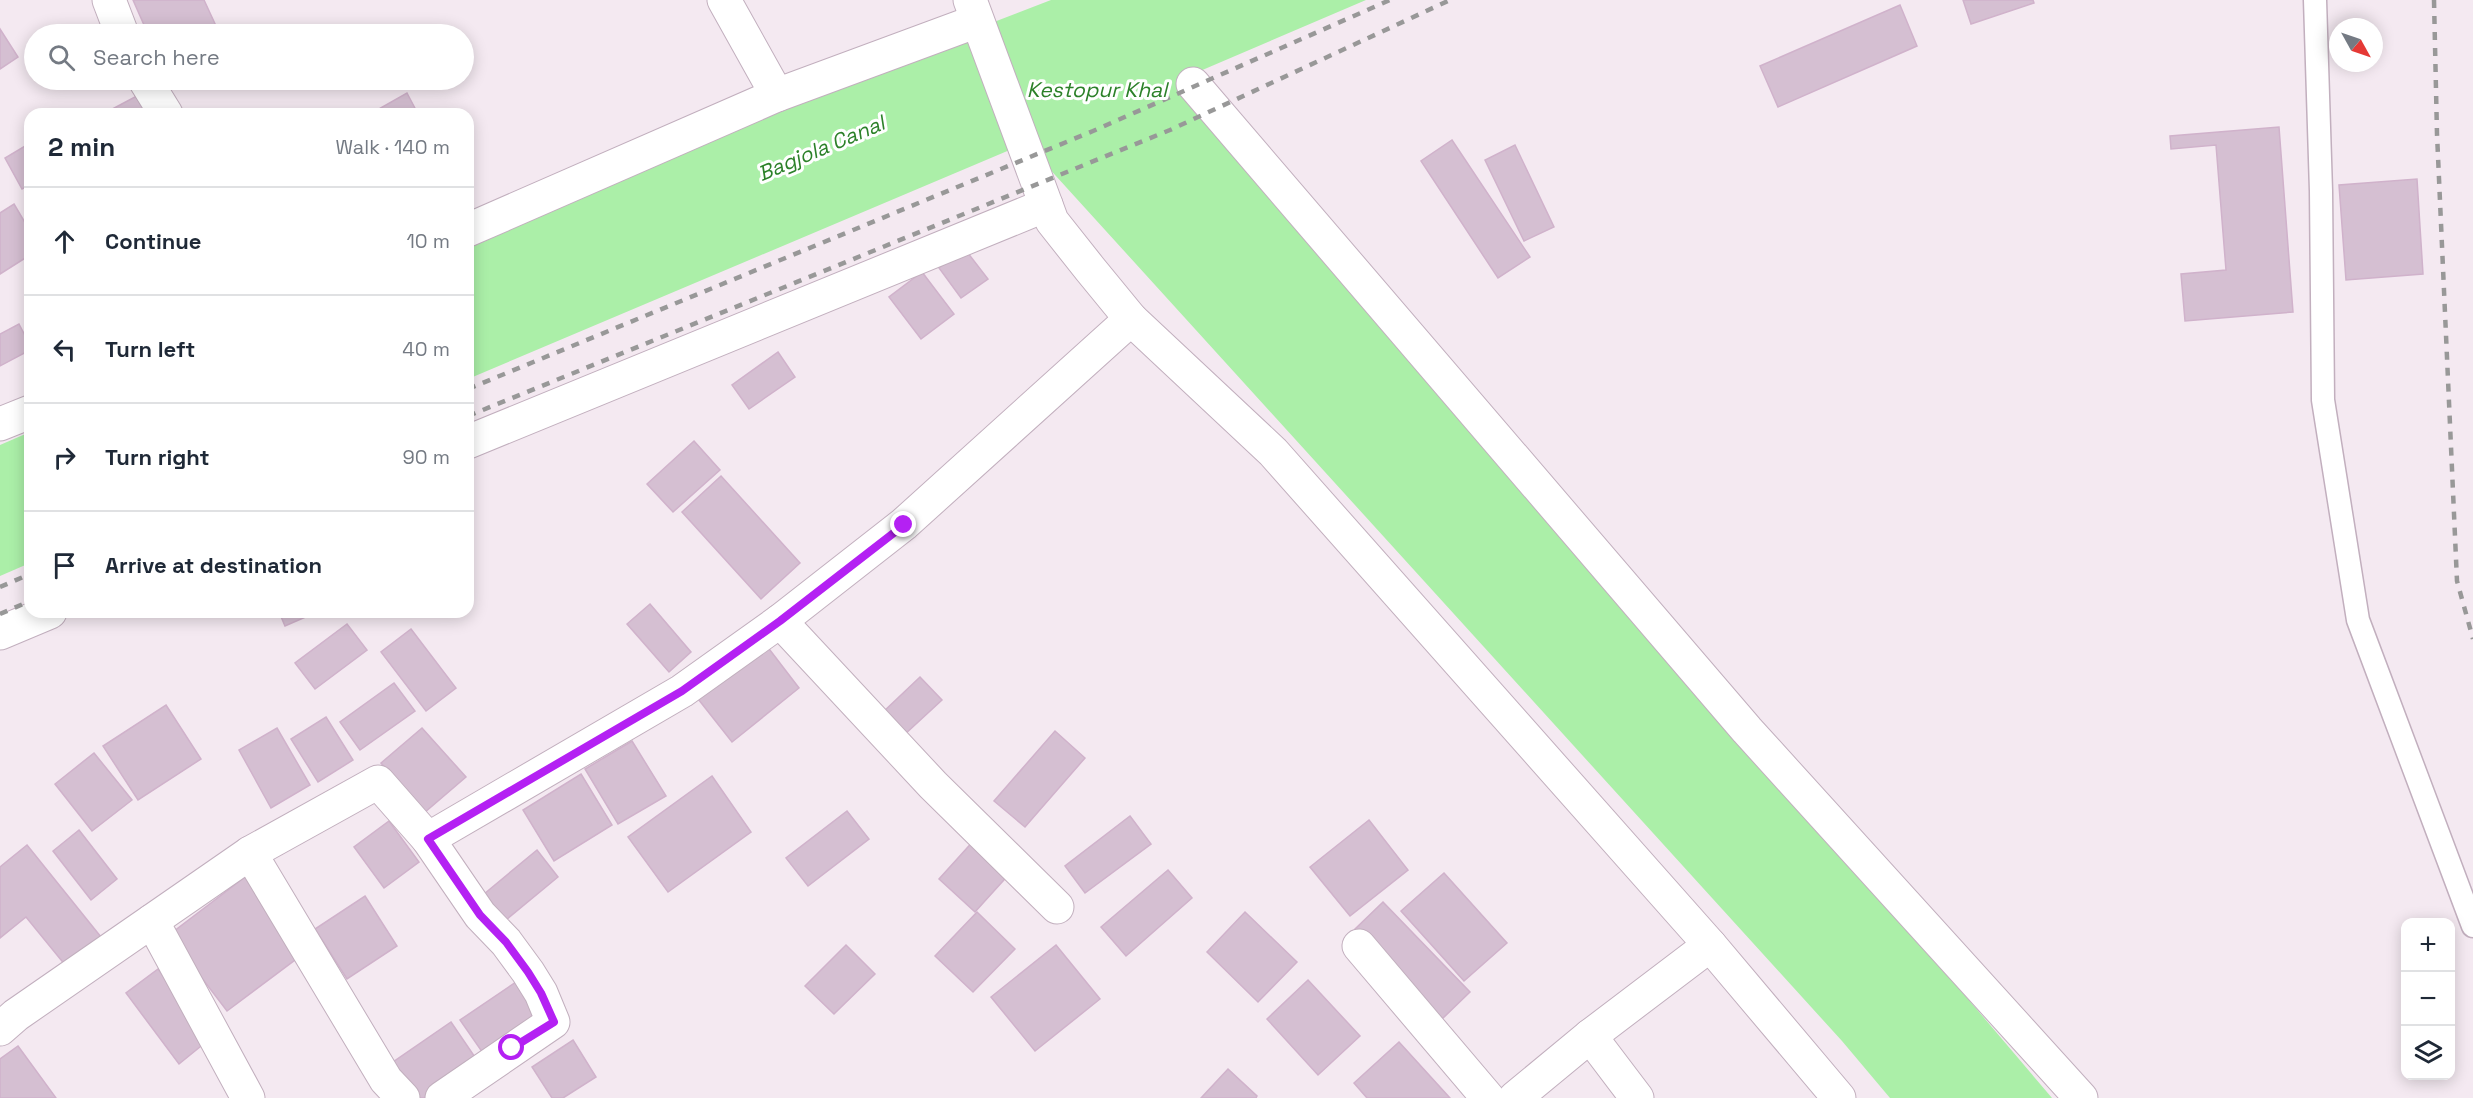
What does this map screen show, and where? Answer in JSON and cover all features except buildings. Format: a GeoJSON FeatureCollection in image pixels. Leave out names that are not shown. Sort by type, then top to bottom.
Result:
{"type":"FeatureCollection","features":[{"type":"Feature","properties":{"kind":"street"},"geometry":{"type":"LineString","coordinates":[[109,0],[118,24]]}},
{"type":"Feature","properties":{"kind":"street"},"geometry":{"type":"LineString","coordinates":[[724,0],[777,95]]}},
{"type":"Feature","properties":{"kind":"street"},"geometry":{"type":"LineString","coordinates":[[474,227],[973,11],[1052,221],[1131,319],[1273,452],[1710,945],[1839,1098]]}},
{"type":"Feature","properties":{"kind":"street"},"geometry":{"type":"LineString","coordinates":[[1193,84],[1748,730],[2081,1098]]}},
{"type":"Feature","properties":{"kind":"street"},"geometry":{"type":"LineString","coordinates":[[151,90],[162,108]]}},
{"type":"Feature","properties":{"kind":"street"},"geometry":{"type":"LineString","coordinates":[[474,439],[1043,198]]}},
{"type":"Feature","properties":{"kind":"street"},"geometry":{"type":"LineString","coordinates":[[428,839],[682,691],[780,621],[904,525],[1131,319]]}},
{"type":"Feature","properties":{"kind":"street"},"geometry":{"type":"LineString","coordinates":[[0,424],[24,414]]}},
{"type":"Feature","properties":{"kind":"street"},"geometry":{"type":"LineString","coordinates":[[0,633],[36,618]]}},
{"type":"Feature","properties":{"kind":"street"},"geometry":{"type":"LineString","coordinates":[[780,621],[933,785],[1057,907]]}},
{"type":"Feature","properties":{"kind":"street"},"geometry":{"type":"LineString","coordinates":[[5,1014],[152,921],[250,853],[378,782],[428,839],[480,915],[506,942],[528,972],[541,993],[554,1022],[442,1098]]}},
{"type":"Feature","properties":{"kind":"street"},"geometry":{"type":"LineString","coordinates":[[250,853],[386,1080],[403,1098]]}},
{"type":"Feature","properties":{"kind":"street"},"geometry":{"type":"LineString","coordinates":[[152,921],[248,1098]]}},
{"type":"Feature","properties":{"kind":"street"},"geometry":{"type":"LineString","coordinates":[[1515,1098],[1590,1036],[1710,945]]}},
{"type":"Feature","properties":{"kind":"street"},"geometry":{"type":"LineString","coordinates":[[1359,946],[1488,1098]]}},
{"type":"Feature","properties":{"kind":"street"},"geometry":{"type":"LineString","coordinates":[[1590,1036],[1637,1098]]}},
{"type":"Feature","properties":{"kind":"lane"},"geometry":{"type":"LineString","coordinates":[[2314,0],[2321,191],[2323,400],[2358,620],[2473,926]]}},
{"type":"Feature","properties":{"kind":"water","name":"Kestopur Khal"},"geometry":{"type":"Polygon","coordinates":[[[1051,0],[1366,0],[1186,77],[2052,1098],[1890,1098],[1842,1041],[1026,143],[474,376],[474,238],[822,88],[1051,0]]]}},
{"type":"Feature","properties":{"kind":"water"},"geometry":{"type":"Polygon","coordinates":[[[24,435],[24,566],[0,576],[0,445],[24,435]]]}},
{"type":"Feature","properties":{"kind":"railway"},"geometry":{"type":"LineString","coordinates":[[474,387],[1093,131],[1390,0]]}},
{"type":"Feature","properties":{"kind":"railway"},"geometry":{"type":"LineString","coordinates":[[474,414],[1170,130],[1450,0]]}},
{"type":"Feature","properties":{"kind":"railway"},"geometry":{"type":"LineString","coordinates":[[2434,0],[2437,134],[2457,581],[2473,639]]}},
{"type":"Feature","properties":{"kind":"railway"},"geometry":{"type":"LineString","coordinates":[[0,587],[24,577]]}},
{"type":"Feature","properties":{"kind":"railway"},"geometry":{"type":"LineString","coordinates":[[0,614],[24,604]]}},
{"type":"Feature","properties":{"kind":"route"},"geometry":{"type":"LineString","coordinates":[[512,1048],[554,1022],[541,993],[528,972],[506,942],[480,915],[428,839],[682,691],[780,621],[904,525]]}},
{"type":"Feature","properties":{"kind":"water label","name":"Bagjola Canal"},"geometry":{"type":"Point","coordinates":[821,148]}}]}
